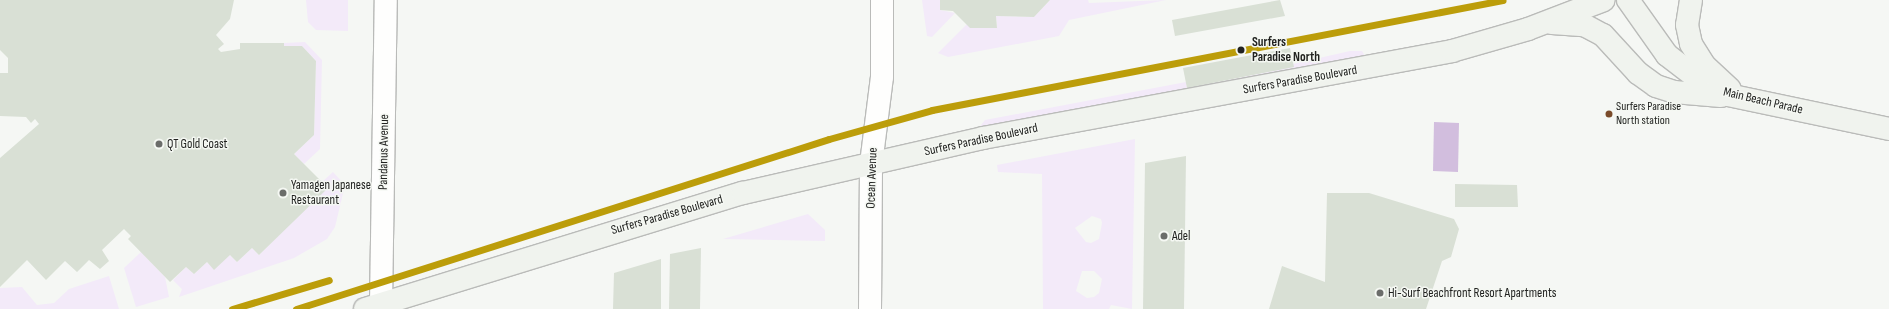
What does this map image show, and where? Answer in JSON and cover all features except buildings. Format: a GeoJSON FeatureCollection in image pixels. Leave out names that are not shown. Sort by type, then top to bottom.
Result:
{"type":"FeatureCollection","features":[{"type":"Feature","properties":{"kind":"street","name":"Pandanus Avenue"},"geometry":{"type":"LineString","coordinates":[[373,306],[386,0]]}},
{"type":"Feature","properties":{"kind":"street","name":"Ocean Avenue"},"geometry":{"type":"LineString","coordinates":[[870,309],[871,164],[882,77],[882,0]]}},
{"type":"Feature","properties":{"kind":"street","name":"Surfers Paradise Boulevard"},"geometry":{"type":"LineString","coordinates":[[373,306],[736,195],[991,137],[1452,51],[1543,23],[1604,0]]}},
{"type":"Feature","properties":{"kind":"street","name":"Main Beach Parade"},"geometry":{"type":"LineString","coordinates":[[1628,0],[1650,35],[1681,69],[1706,85],[1740,97],[1889,129]]}},
{"type":"Feature","properties":{"kind":"street"},"geometry":{"type":"LineString","coordinates":[[1691,0],[1687,25],[1691,44],[1704,65],[1740,97]]}},
{"type":"Feature","properties":{"kind":"street"},"geometry":{"type":"LineString","coordinates":[[1543,23],[1584,25],[1603,34],[1638,73],[1656,86],[1674,92],[1740,97]]}},
{"type":"Feature","properties":{"kind":"shaded area"},"geometry":{"type":"Polygon","coordinates":[[[306,0],[348,0],[348,31],[316,30],[308,22],[306,0]]]}},
{"type":"Feature","properties":{"kind":"shaded area"},"geometry":{"type":"Polygon","coordinates":[[[922,0],[940,0],[940,10],[955,13],[932,37],[927,36],[922,0]]]}},
{"type":"Feature","properties":{"kind":"shaded area"},"geometry":{"type":"Polygon","coordinates":[[[1050,0],[1088,0],[1089,3],[1166,0],[1069,20],[1059,36],[948,57],[938,53],[967,24],[997,27],[996,16],[1034,17],[1050,0]]]}},
{"type":"Feature","properties":{"kind":"shaded area"},"geometry":{"type":"Polygon","coordinates":[[[305,42],[322,60],[320,149],[304,164],[294,154],[314,135],[316,61],[302,46],[284,46],[284,43],[305,42]]]}},
{"type":"Feature","properties":{"kind":"shaded area"},"geometry":{"type":"Polygon","coordinates":[[[1350,51],[1362,51],[1365,56],[977,130],[985,120],[1186,82],[1187,88],[1293,67],[1293,64],[1350,51]]]}},
{"type":"Feature","properties":{"kind":"shaded area"},"geometry":{"type":"Polygon","coordinates":[[[1434,122],[1459,123],[1458,172],[1433,171],[1434,122]]]}},
{"type":"Feature","properties":{"kind":"shaded area"},"geometry":{"type":"Polygon","coordinates":[[[1135,139],[1132,309],[1111,305],[1109,309],[1043,309],[1042,174],[998,172],[997,165],[1135,139]],[[1092,216],[1075,228],[1086,242],[1091,243],[1099,239],[1102,223],[1101,219],[1092,216]],[[1082,271],[1076,291],[1087,298],[1094,297],[1099,293],[1102,279],[1094,271],[1082,271]]]}},
{"type":"Feature","properties":{"kind":"shaded area"},"geometry":{"type":"Polygon","coordinates":[[[333,172],[345,185],[335,227],[327,239],[294,258],[179,297],[182,289],[173,280],[186,267],[194,274],[207,262],[214,269],[230,255],[237,262],[252,248],[259,255],[327,188],[322,182],[333,172]]]}},
{"type":"Feature","properties":{"kind":"shaded area"},"geometry":{"type":"Polygon","coordinates":[[[808,214],[825,230],[825,241],[723,239],[808,214]]]}},
{"type":"Feature","properties":{"kind":"shaded area"},"geometry":{"type":"Polygon","coordinates":[[[141,252],[165,277],[169,297],[136,307],[124,268],[141,252]]]}},
{"type":"Feature","properties":{"kind":"shaded area"},"geometry":{"type":"Polygon","coordinates":[[[109,276],[119,309],[0,309],[0,288],[22,287],[37,305],[54,303],[69,289],[109,276]]]}},
{"type":"Feature","properties":{"kind":"transit line"},"geometry":{"type":"LineString","coordinates":[[296,309],[829,139],[932,110],[1503,0]]}},
{"type":"Feature","properties":{"kind":"transit line"},"geometry":{"type":"LineString","coordinates":[[232,309],[329,280]]}},
{"type":"Feature","properties":{"kind":"place","name":"Surfers Paradise North"},"geometry":{"type":"Point","coordinates":[1241,50]}},
{"type":"Feature","properties":{"kind":"place","name":"Surfers Paradise North station"},"geometry":{"type":"Point","coordinates":[1609,114]}},
{"type":"Feature","properties":{"kind":"place","name":"QT Gold Coast"},"geometry":{"type":"Point","coordinates":[159,144]}},
{"type":"Feature","properties":{"kind":"place","name":"Yamagen Japanese Restaurant"},"geometry":{"type":"Point","coordinates":[283,193]}},
{"type":"Feature","properties":{"kind":"place","name":"Adel"},"geometry":{"type":"Point","coordinates":[1164,236]}},
{"type":"Feature","properties":{"kind":"place","name":"Hi-Surf Beachfront Resort Apartments"},"geometry":{"type":"Point","coordinates":[1380,293]}}]}
